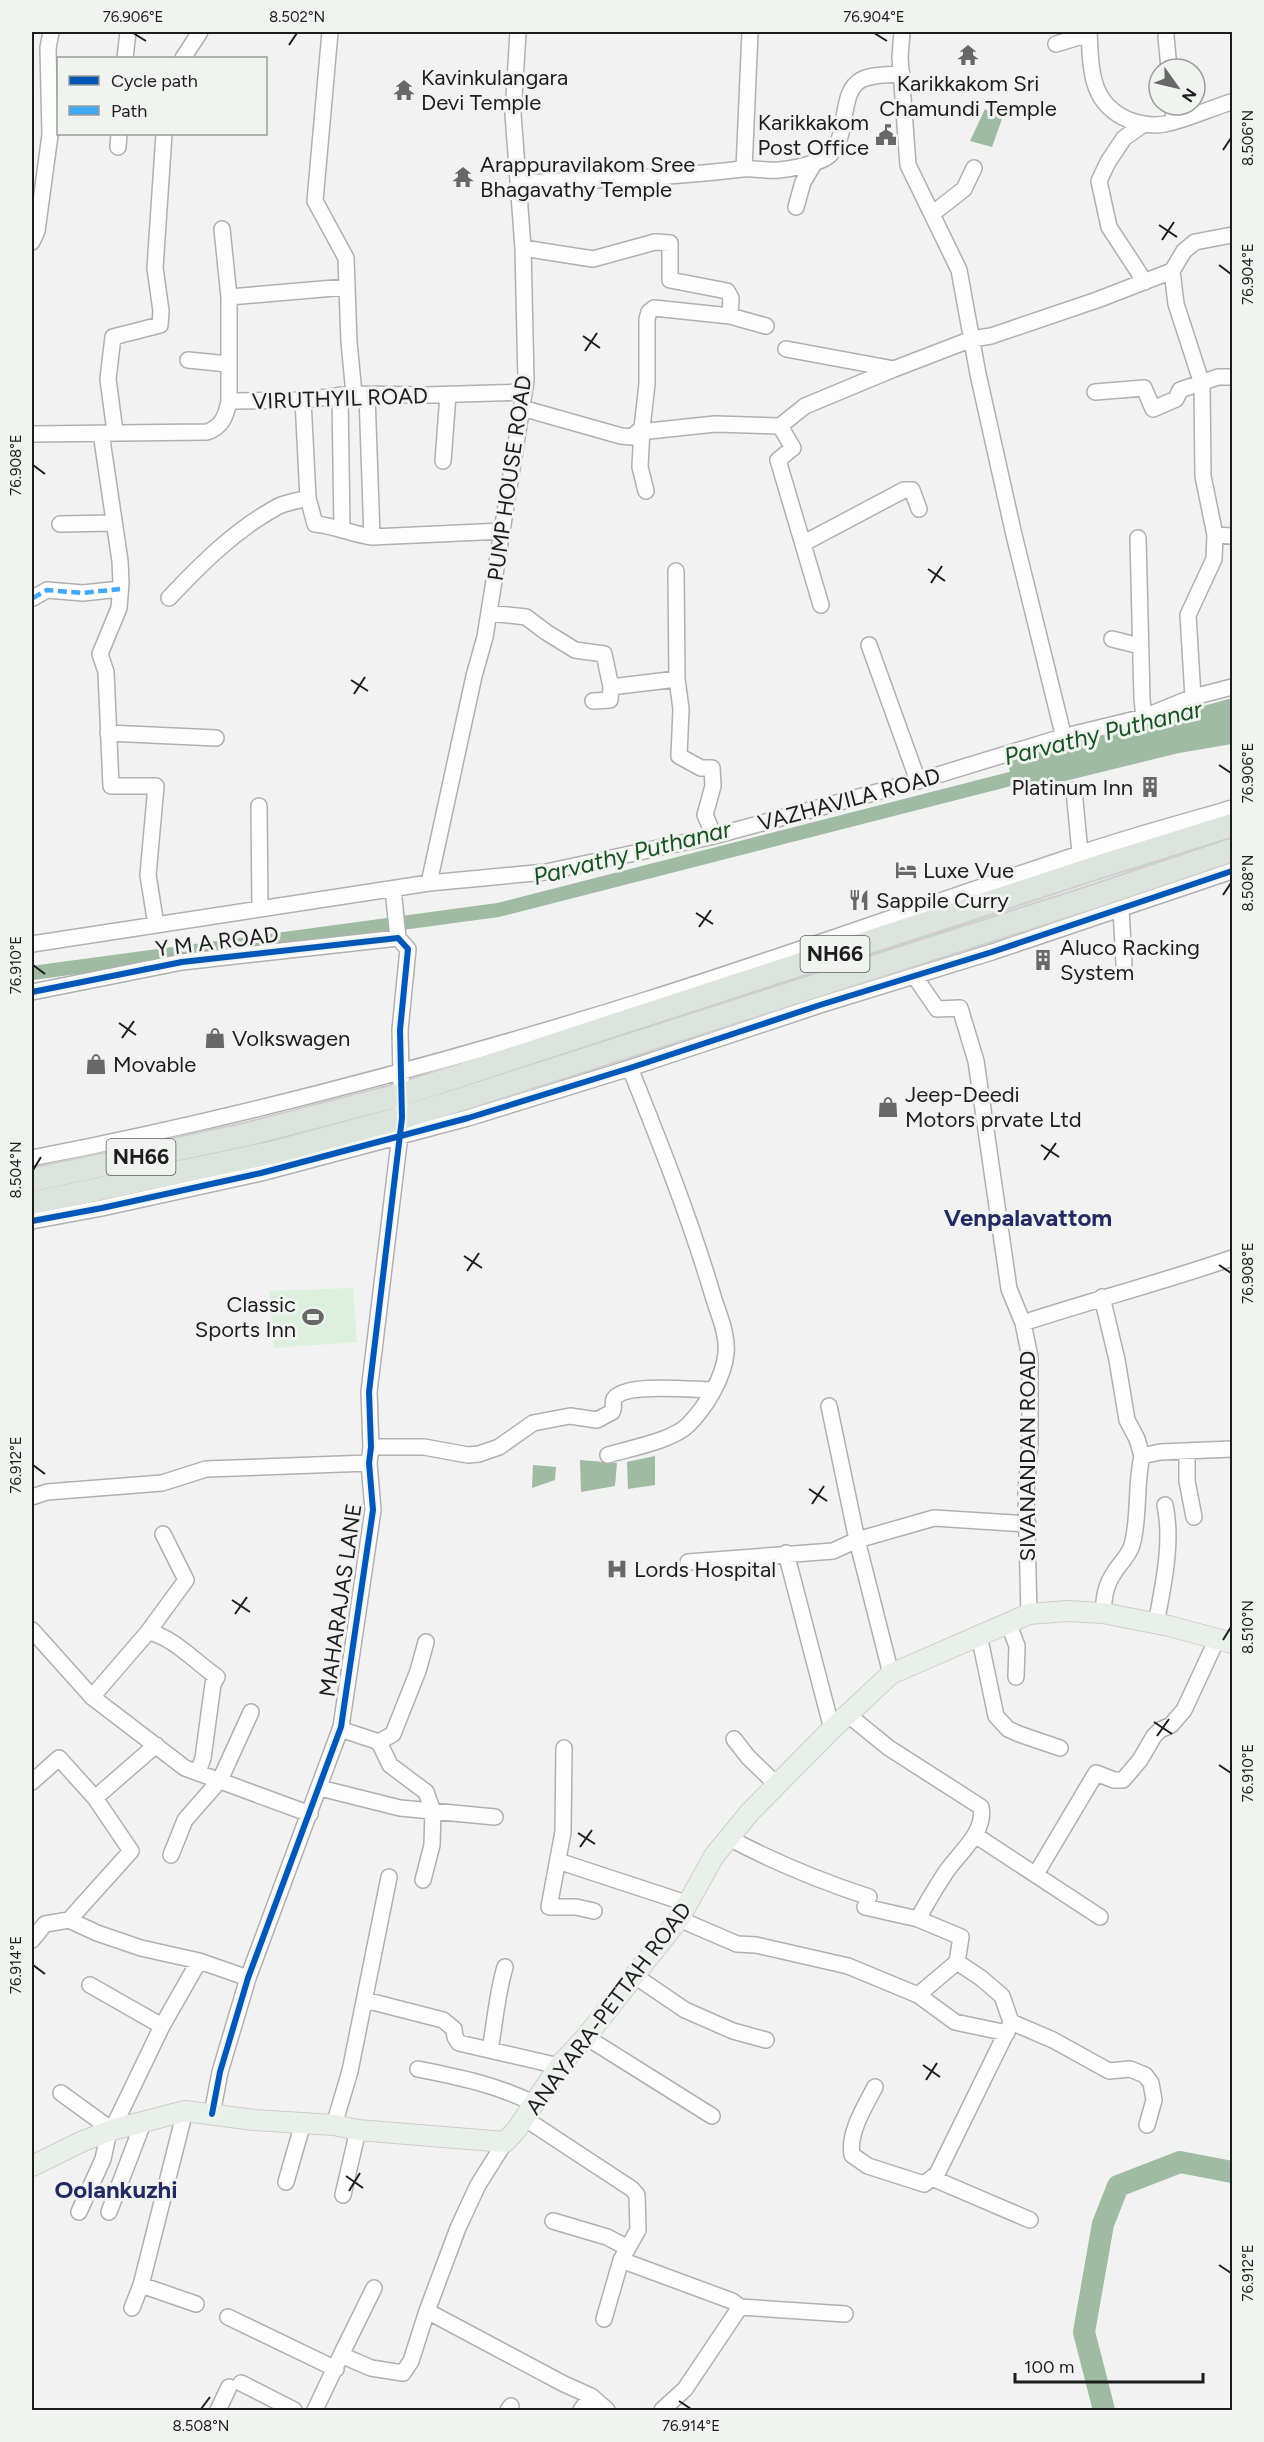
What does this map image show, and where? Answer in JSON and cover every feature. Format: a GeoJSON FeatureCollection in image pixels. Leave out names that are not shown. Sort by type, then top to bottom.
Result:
{"type":"FeatureCollection","features":[{"type":"Feature","properties":{"kind":"highway","name":"NH66"},"geometry":{"type":"LineString","coordinates":[[32,1180],[249,1134],[400,1116],[1098,867],[1233,825]]}},
{"type":"Feature","properties":{"kind":"highway","name":"NH66"},"geometry":{"type":"LineString","coordinates":[[32,1203],[275,1152],[400,1116],[1070,904],[1233,850]]}},
{"type":"Feature","properties":{"kind":"main road","name":"ANAYARA-PETTAH ROAD"},"geometry":{"type":"LineString","coordinates":[[505,2142],[513,2136],[559,2066],[586,2037],[684,1911],[714,1856],[750,1812],[847,1714],[891,1674],[1029,1614],[1068,1611],[1103,1613],[1225,1641]]}},
{"type":"Feature","properties":{"kind":"main road"},"geometry":{"type":"LineString","coordinates":[[32,2166],[83,2141],[110,2131],[185,2111],[254,2120],[334,2125],[358,2130],[505,2142]]}},
{"type":"Feature","properties":{"kind":"street"},"geometry":{"type":"LineString","coordinates":[[34,234],[50,135],[48,48],[51,32]]}},
{"type":"Feature","properties":{"kind":"street"},"geometry":{"type":"LineString","coordinates":[[125,57],[128,32]]}},
{"type":"Feature","properties":{"kind":"street"},"geometry":{"type":"LineString","coordinates":[[184,57],[200,32]]}},
{"type":"Feature","properties":{"kind":"street"},"geometry":{"type":"LineString","coordinates":[[330,32],[315,201],[346,258],[354,394],[372,537]]}},
{"type":"Feature","properties":{"kind":"street","name":"PUMP HOUSE ROAD"},"geometry":{"type":"LineString","coordinates":[[429,883],[489,613],[526,381],[523,248],[513,114],[518,32]]}},
{"type":"Feature","properties":{"kind":"street"},"geometry":{"type":"LineString","coordinates":[[744,169],[750,32]]}},
{"type":"Feature","properties":{"kind":"street"},"geometry":{"type":"LineString","coordinates":[[902,32],[902,74],[909,165],[959,270],[1014,535],[1063,739]]}},
{"type":"Feature","properties":{"kind":"street"},"geometry":{"type":"LineString","coordinates":[[1056,44],[1089,33],[1097,94],[1114,113],[1144,124],[1164,124],[1232,106]]}},
{"type":"Feature","properties":{"kind":"street"},"geometry":{"type":"LineString","coordinates":[[1166,36],[1168,57]]}},
{"type":"Feature","properties":{"kind":"street"},"geometry":{"type":"LineString","coordinates":[[518,183],[691,175],[744,169],[779,170],[815,162],[832,154],[838,143],[849,96],[854,87],[861,80],[872,77],[902,74]]}},
{"type":"Feature","properties":{"kind":"street"},"geometry":{"type":"LineString","coordinates":[[1174,117],[1174,121]]}},
{"type":"Feature","properties":{"kind":"street"},"geometry":{"type":"LineString","coordinates":[[1144,124],[1124,138],[1099,181],[1109,227],[1145,282]]}},
{"type":"Feature","properties":{"kind":"street"},"geometry":{"type":"LineString","coordinates":[[156,925],[148,875],[156,786],[111,786],[106,672],[100,654],[119,608],[120,589],[120,561],[112,523],[108,433],[108,379],[113,337],[160,325],[161,311],[155,268],[164,135]]}},
{"type":"Feature","properties":{"kind":"street"},"geometry":{"type":"LineString","coordinates":[[796,207],[803,182],[815,162]]}},
{"type":"Feature","properties":{"kind":"street"},"geometry":{"type":"LineString","coordinates":[[932,214],[964,189],[974,168]]}},
{"type":"Feature","properties":{"kind":"street"},"geometry":{"type":"LineString","coordinates":[[222,229],[229,297],[229,401]]}},
{"type":"Feature","properties":{"kind":"street"},"geometry":{"type":"LineString","coordinates":[[821,605],[778,460],[780,456],[793,448],[780,426],[806,406],[894,369],[972,339],[991,336],[1097,300],[1172,271],[1184,251],[1195,242],[1233,235]]}},
{"type":"Feature","properties":{"kind":"street"},"geometry":{"type":"LineString","coordinates":[[523,248],[593,259],[655,242],[670,243],[670,280],[727,291],[731,298],[730,316]]}},
{"type":"Feature","properties":{"kind":"street"},"geometry":{"type":"LineString","coordinates":[[1172,271],[1176,304],[1202,384],[1203,476],[1215,535],[1214,559],[1188,615],[1193,697]]}},
{"type":"Feature","properties":{"kind":"street"},"geometry":{"type":"LineString","coordinates":[[229,297],[346,287]]}},
{"type":"Feature","properties":{"kind":"street"},"geometry":{"type":"LineString","coordinates":[[646,491],[640,467],[647,384],[647,319],[649,312],[654,308],[661,308],[730,316],[766,326]]}},
{"type":"Feature","properties":{"kind":"street"},"geometry":{"type":"LineString","coordinates":[[786,349],[894,369]]}},
{"type":"Feature","properties":{"kind":"street"},"geometry":{"type":"LineString","coordinates":[[188,360],[228,364]]}},
{"type":"Feature","properties":{"kind":"street"},"geometry":{"type":"LineString","coordinates":[[1095,392],[1144,388],[1153,409],[1176,399],[1180,390],[1218,377],[1233,376]]}},
{"type":"Feature","properties":{"kind":"street"},"geometry":{"type":"LineString","coordinates":[[342,529],[354,394]]}},
{"type":"Feature","properties":{"kind":"street","name":"VIRUTHYIL ROAD"},"geometry":{"type":"LineString","coordinates":[[32,434],[207,432],[216,430],[225,418],[229,401],[303,400],[354,394],[447,395],[522,400],[621,436],[632,436],[642,428],[648,431],[715,424],[780,426]]}},
{"type":"Feature","properties":{"kind":"street"},"geometry":{"type":"LineString","coordinates":[[443,461],[447,395]]}},
{"type":"Feature","properties":{"kind":"street"},"geometry":{"type":"LineString","coordinates":[[303,400],[308,498],[315,524],[372,537],[503,531]]}},
{"type":"Feature","properties":{"kind":"street"},"geometry":{"type":"LineString","coordinates":[[804,543],[904,490],[912,490],[919,509]]}},
{"type":"Feature","properties":{"kind":"street"},"geometry":{"type":"LineString","coordinates":[[170,598],[202,563],[234,534],[279,506],[308,498]]}},
{"type":"Feature","properties":{"kind":"street"},"geometry":{"type":"LineString","coordinates":[[60,524],[112,523]]}},
{"type":"Feature","properties":{"kind":"street"},"geometry":{"type":"LineString","coordinates":[[1215,535],[1233,536]]}},
{"type":"Feature","properties":{"kind":"street"},"geometry":{"type":"LineString","coordinates":[[1138,538],[1144,717]]}},
{"type":"Feature","properties":{"kind":"street"},"geometry":{"type":"LineString","coordinates":[[676,571],[677,679],[681,710],[679,756],[701,768],[712,768],[713,786],[705,815],[714,836]]}},
{"type":"Feature","properties":{"kind":"street"},"geometry":{"type":"LineString","coordinates":[[33,598],[47,590],[83,593],[120,589]]}},
{"type":"Feature","properties":{"kind":"street"},"geometry":{"type":"LineString","coordinates":[[489,613],[526,617],[575,650],[604,654],[611,687],[610,700],[593,701]]}},
{"type":"Feature","properties":{"kind":"street"},"geometry":{"type":"LineString","coordinates":[[1112,639],[1140,646]]}},
{"type":"Feature","properties":{"kind":"street"},"geometry":{"type":"LineString","coordinates":[[869,645],[918,782]]}},
{"type":"Feature","properties":{"kind":"street"},"geometry":{"type":"LineString","coordinates":[[611,687],[677,679]]}},
{"type":"Feature","properties":{"kind":"street","name":"VAZHAVILA ROAD"},"geometry":{"type":"LineString","coordinates":[[32,944],[429,883],[546,873],[714,836],[918,782],[1144,717],[1193,697],[1233,687]]}},
{"type":"Feature","properties":{"kind":"street"},"geometry":{"type":"LineString","coordinates":[[108,733],[216,738]]}},
{"type":"Feature","properties":{"kind":"street"},"geometry":{"type":"LineString","coordinates":[[1074,790],[1080,853]]}},
{"type":"Feature","properties":{"kind":"street"},"geometry":{"type":"LineString","coordinates":[[259,806],[260,909]]}},
{"type":"Feature","properties":{"kind":"street"},"geometry":{"type":"LineString","coordinates":[[32,1158],[132,1138],[454,1058],[660,995],[1080,853],[1233,808]]}},
{"type":"Feature","properties":{"kind":"street"},"geometry":{"type":"LineString","coordinates":[[32,1221],[261,1173],[400,1116],[468,1118],[630,1068],[820,1005],[915,977],[1233,871]]}},
{"type":"Feature","properties":{"kind":"street","name":"MAHARAJAS LANE"},"geometry":{"type":"LineString","coordinates":[[212,2114],[220,2072],[248,1978],[340,1729],[373,1510],[369,1463],[371,1447],[369,1392],[400,1116],[400,1030],[408,949],[402,941],[393,889]]}},
{"type":"Feature","properties":{"kind":"street"},"geometry":{"type":"LineString","coordinates":[[1121,909],[1124,964]]}},
{"type":"Feature","properties":{"kind":"street","name":"Y M A ROAD"},"geometry":{"type":"LineString","coordinates":[[32,992],[182,962],[402,941]]}},
{"type":"Feature","properties":{"kind":"street","name":"SIVANANDAN ROAD"},"geometry":{"type":"LineString","coordinates":[[915,977],[937,1009],[960,1008],[976,1061],[1009,1289],[1023,1323],[1030,1357],[1030,1444],[1026,1492],[1029,1614]]}},
{"type":"Feature","properties":{"kind":"street"},"geometry":{"type":"LineString","coordinates":[[608,1455],[669,1437],[687,1426],[721,1374],[726,1352],[724,1335],[665,1155],[630,1068]]}},
{"type":"Feature","properties":{"kind":"street"},"geometry":{"type":"LineString","coordinates":[[1023,1323],[1102,1297],[1167,1281],[1233,1258]]}},
{"type":"Feature","properties":{"kind":"street"},"geometry":{"type":"LineString","coordinates":[[1102,1297],[1127,1420],[1137,1439],[1142,1456],[1137,1487],[1137,1518],[1131,1548],[1113,1573],[1104,1592],[1103,1613]]}},
{"type":"Feature","properties":{"kind":"street"},"geometry":{"type":"LineString","coordinates":[[371,1447],[414,1446],[468,1455],[479,1454],[499,1447],[533,1423],[570,1416],[597,1420],[612,1412],[617,1396],[635,1389],[712,1390]]}},
{"type":"Feature","properties":{"kind":"street"},"geometry":{"type":"LineString","coordinates":[[829,1406],[857,1540],[891,1674]]}},
{"type":"Feature","properties":{"kind":"street"},"geometry":{"type":"LineString","coordinates":[[1142,1456],[1160,1452],[1233,1449]]}},
{"type":"Feature","properties":{"kind":"street"},"geometry":{"type":"LineString","coordinates":[[1187,1451],[1187,1481],[1194,1517]]}},
{"type":"Feature","properties":{"kind":"street"},"geometry":{"type":"LineString","coordinates":[[32,1497],[47,1492],[162,1483],[206,1469],[369,1463]]}},
{"type":"Feature","properties":{"kind":"street"},"geometry":{"type":"LineString","coordinates":[[1156,1624],[1165,1579],[1168,1521],[1165,1505]]}},
{"type":"Feature","properties":{"kind":"street"},"geometry":{"type":"LineString","coordinates":[[688,1562],[833,1551],[857,1540],[934,1518],[1028,1524]]}},
{"type":"Feature","properties":{"kind":"street"},"geometry":{"type":"LineString","coordinates":[[92,1697],[147,1632],[186,1580],[163,1534]]}},
{"type":"Feature","properties":{"kind":"street"},"geometry":{"type":"LineString","coordinates":[[786,1553],[832,1729]]}},
{"type":"Feature","properties":{"kind":"street"},"geometry":{"type":"LineString","coordinates":[[1008,1622],[1017,1646],[1016,1677]]}},
{"type":"Feature","properties":{"kind":"street"},"geometry":{"type":"LineString","coordinates":[[32,1630],[92,1697],[185,1768],[310,1814]]}},
{"type":"Feature","properties":{"kind":"street"},"geometry":{"type":"LineString","coordinates":[[147,1632],[162,1637],[217,1677],[213,1684],[203,1758],[198,1772]]}},
{"type":"Feature","properties":{"kind":"street"},"geometry":{"type":"LineString","coordinates":[[979,1635],[996,1716],[1008,1729],[1060,1748]]}},
{"type":"Feature","properties":{"kind":"street"},"geometry":{"type":"LineString","coordinates":[[1036,1874],[1096,1773],[1114,1780],[1123,1780],[1140,1760],[1154,1736],[1177,1719],[1184,1710],[1225,1641]]}},
{"type":"Feature","properties":{"kind":"street"},"geometry":{"type":"LineString","coordinates":[[379,1742],[393,1734],[418,1671],[426,1642]]}},
{"type":"Feature","properties":{"kind":"street"},"geometry":{"type":"LineString","coordinates":[[171,1855],[185,1820],[220,1780],[251,1712]]}},
{"type":"Feature","properties":{"kind":"street"},"geometry":{"type":"LineString","coordinates":[[847,1714],[889,1748],[981,1807],[983,1818],[975,1835],[945,1872],[918,1919]]}},
{"type":"Feature","properties":{"kind":"street"},"geometry":{"type":"LineString","coordinates":[[340,1729],[379,1742],[390,1765],[426,1792],[433,1811],[432,1845],[423,1880]]}},
{"type":"Feature","properties":{"kind":"street"},"geometry":{"type":"LineString","coordinates":[[734,1739],[748,1757],[777,1785]]}},
{"type":"Feature","properties":{"kind":"street"},"geometry":{"type":"LineString","coordinates":[[95,1798],[156,1745]]}},
{"type":"Feature","properties":{"kind":"street"},"geometry":{"type":"LineString","coordinates":[[564,1748],[563,1832],[549,1907],[576,1907],[594,1911]]}},
{"type":"Feature","properties":{"kind":"street"},"geometry":{"type":"LineString","coordinates":[[32,1782],[59,1758],[95,1798],[131,1851],[69,1920]]}},
{"type":"Feature","properties":{"kind":"street"},"geometry":{"type":"LineString","coordinates":[[320,1788],[400,1808],[495,1817]]}},
{"type":"Feature","properties":{"kind":"street"},"geometry":{"type":"LineString","coordinates":[[975,1835],[1100,1917]]}},
{"type":"Feature","properties":{"kind":"street"},"geometry":{"type":"LineString","coordinates":[[729,1838],[770,1860],[867,1902],[918,1919],[961,1937],[957,1962],[918,1995]]}},
{"type":"Feature","properties":{"kind":"street"},"geometry":{"type":"LineString","coordinates":[[558,1861],[684,1911],[737,1944],[756,1945],[848,1966],[918,1995],[955,2022],[1009,2027],[1053,2040],[1109,2071],[1130,2069],[1145,2075],[1151,2083],[1154,2100],[1147,2124]]}},
{"type":"Feature","properties":{"kind":"street"},"geometry":{"type":"LineString","coordinates":[[334,2125],[350,2071],[389,1877]]}},
{"type":"Feature","properties":{"kind":"street"},"geometry":{"type":"LineString","coordinates":[[32,1940],[45,1924],[69,1920],[97,1933],[141,1948],[199,1961],[248,1978]]}},
{"type":"Feature","properties":{"kind":"street"},"geometry":{"type":"LineString","coordinates":[[79,2212],[103,2158],[110,2131],[162,2026],[199,1961]]}},
{"type":"Feature","properties":{"kind":"street"},"geometry":{"type":"LineString","coordinates":[[875,2086],[853,2136],[852,2155],[868,2166],[924,2184],[932,2178],[944,2159],[1009,2027],[1002,1996],[957,1962]]}},
{"type":"Feature","properties":{"kind":"street"},"geometry":{"type":"LineString","coordinates":[[490,2050],[497,2016],[499,1988],[505,1967]]}},
{"type":"Feature","properties":{"kind":"street"},"geometry":{"type":"LineString","coordinates":[[634,1976],[685,2010],[733,2031],[766,2040]]}},
{"type":"Feature","properties":{"kind":"street"},"geometry":{"type":"LineString","coordinates":[[90,1985],[162,2026]]}},
{"type":"Feature","properties":{"kind":"street"},"geometry":{"type":"LineString","coordinates":[[365,2000],[443,2020],[454,2030],[454,2037],[459,2043],[559,2066]]}},
{"type":"Feature","properties":{"kind":"street"},"geometry":{"type":"LineString","coordinates":[[586,2037],[712,2116]]}},
{"type":"Feature","properties":{"kind":"street"},"geometry":{"type":"LineString","coordinates":[[418,2069],[482,2082],[518,2095],[530,2111],[637,2195],[638,2230],[625,2254],[603,2319]]}},
{"type":"Feature","properties":{"kind":"street"},"geometry":{"type":"LineString","coordinates":[[61,2093],[110,2131]]}},
{"type":"Feature","properties":{"kind":"street"},"geometry":{"type":"LineString","coordinates":[[132,2308],[141,2285],[185,2111]]}},
{"type":"Feature","properties":{"kind":"street"},"geometry":{"type":"LineString","coordinates":[[109,2212],[143,2122]]}},
{"type":"Feature","properties":{"kind":"street"},"geometry":{"type":"LineString","coordinates":[[286,2182],[303,2123]]}},
{"type":"Feature","properties":{"kind":"street"},"geometry":{"type":"LineString","coordinates":[[343,2194],[358,2130]]}},
{"type":"Feature","properties":{"kind":"street"},"geometry":{"type":"LineString","coordinates":[[228,2317],[339,2362],[403,2373],[411,2361],[427,2311],[468,2206],[478,2185],[505,2142]]}},
{"type":"Feature","properties":{"kind":"street"},"geometry":{"type":"LineString","coordinates":[[932,2178],[1030,2220]]}},
{"type":"Feature","properties":{"kind":"street"},"geometry":{"type":"LineString","coordinates":[[553,2221],[607,2237],[625,2254],[732,2301],[740,2307],[845,2314]]}},
{"type":"Feature","properties":{"kind":"street"},"geometry":{"type":"LineString","coordinates":[[141,2285],[196,2304]]}},
{"type":"Feature","properties":{"kind":"street"},"geometry":{"type":"LineString","coordinates":[[315,2410],[374,2288]]}},
{"type":"Feature","properties":{"kind":"street"},"geometry":{"type":"LineString","coordinates":[[662,2410],[685,2389],[740,2307]]}},
{"type":"Feature","properties":{"kind":"street"},"geometry":{"type":"LineString","coordinates":[[427,2311],[591,2396],[607,2410]]}},
{"type":"Feature","properties":{"kind":"street"},"geometry":{"type":"LineString","coordinates":[[219,2410],[235,2385],[294,2410]]}},
{"type":"Feature","properties":{"kind":"street"},"geometry":{"type":"LineString","coordinates":[[581,2410],[591,2396]]}},
{"type":"Feature","properties":{"kind":"shaded area"},"geometry":{"type":"Polygon","coordinates":[[[985,109],[1002,119],[992,147],[970,141],[985,109]]]}},
{"type":"Feature","properties":{"kind":"shaded area"},"geometry":{"type":"Polygon","coordinates":[[[1232,698],[1232,744],[1179,753],[1016,793],[1007,761],[1232,698]]]}},
{"type":"Feature","properties":{"kind":"shaded area","name":"Classic Sports Inn"},"geometry":{"type":"Polygon","coordinates":[[[353,1288],[357,1342],[274,1348],[269,1291],[353,1288]]]}},
{"type":"Feature","properties":{"kind":"shaded area"},"geometry":{"type":"Polygon","coordinates":[[[655,1456],[655,1485],[628,1489],[627,1462],[655,1456]]]}},
{"type":"Feature","properties":{"kind":"shaded area"},"geometry":{"type":"Polygon","coordinates":[[[580,1460],[617,1463],[615,1486],[581,1492],[580,1460]]]}},
{"type":"Feature","properties":{"kind":"shaded area"},"geometry":{"type":"Polygon","coordinates":[[[533,1465],[556,1467],[555,1480],[532,1488],[533,1465]]]}},
{"type":"Feature","properties":{"kind":"waterway","name":"Parvathy Puthanar"},"geometry":{"type":"LineString","coordinates":[[32,973],[498,910],[1030,774]]}},
{"type":"Feature","properties":{"kind":"waterway"},"geometry":{"type":"LineString","coordinates":[[1104,2410],[1084,2332],[1103,2224],[1118,2186],[1180,2162],[1232,2172]]}},
{"type":"Feature","properties":{"kind":"marked path"},"geometry":{"type":"LineString","coordinates":[[33,598],[47,590],[83,593],[120,589]]}},
{"type":"Feature","properties":{"kind":"cycle path"},"geometry":{"type":"LineString","coordinates":[[32,1221],[261,1173],[468,1118],[992,952],[1232,871]]}},
{"type":"Feature","properties":{"kind":"cycle path"},"geometry":{"type":"LineString","coordinates":[[32,992],[182,962],[398,938],[408,949],[400,1030],[402,1118],[369,1392],[371,1447],[369,1463],[373,1510],[341,1727],[248,1978],[220,2072],[212,2114]]}},
{"type":"Feature","properties":{"kind":"place","name":"Karikkakom Sri Chamundi Temple"},"geometry":{"type":"Point","coordinates":[968,55]}},
{"type":"Feature","properties":{"kind":"place","name":"Kavinkulangara Devi Temple"},"geometry":{"type":"Point","coordinates":[404,90]}},
{"type":"Feature","properties":{"kind":"place","name":"Karikkakom Post Office"},"geometry":{"type":"Point","coordinates":[886,135]}},
{"type":"Feature","properties":{"kind":"place","name":"Arappuravilakom Sree Bhagavathy Temple"},"geometry":{"type":"Point","coordinates":[463,177]}},
{"type":"Feature","properties":{"kind":"place","name":"Platinum Inn"},"geometry":{"type":"Point","coordinates":[1150,787]}},
{"type":"Feature","properties":{"kind":"place","name":"Luxe Vue"},"geometry":{"type":"Point","coordinates":[906,870]}},
{"type":"Feature","properties":{"kind":"place","name":"Sappile Curry"},"geometry":{"type":"Point","coordinates":[859,900]}},
{"type":"Feature","properties":{"kind":"place","name":"Aluco Racking System"},"geometry":{"type":"Point","coordinates":[1043,960]}},
{"type":"Feature","properties":{"kind":"place","name":"Volkswagen"},"geometry":{"type":"Point","coordinates":[215,1038]}},
{"type":"Feature","properties":{"kind":"place","name":"Movable"},"geometry":{"type":"Point","coordinates":[96,1064]}},
{"type":"Feature","properties":{"kind":"place","name":"Jeep-Deedi Motors prvate Ltd"},"geometry":{"type":"Point","coordinates":[888,1107]}},
{"type":"Feature","properties":{"kind":"place","name":"Classic Sports Inn"},"geometry":{"type":"Point","coordinates":[313,1317]}},
{"type":"Feature","properties":{"kind":"place","name":"Lords Hospital"},"geometry":{"type":"Point","coordinates":[617,1569]}},
{"type":"Feature","properties":{"kind":"district","name":"Venpalavattom"},"geometry":{"type":"Point","coordinates":[1028,1218]}},
{"type":"Feature","properties":{"kind":"district","name":"Oolankuzhi"},"geometry":{"type":"Point","coordinates":[116,2190]}}]}
